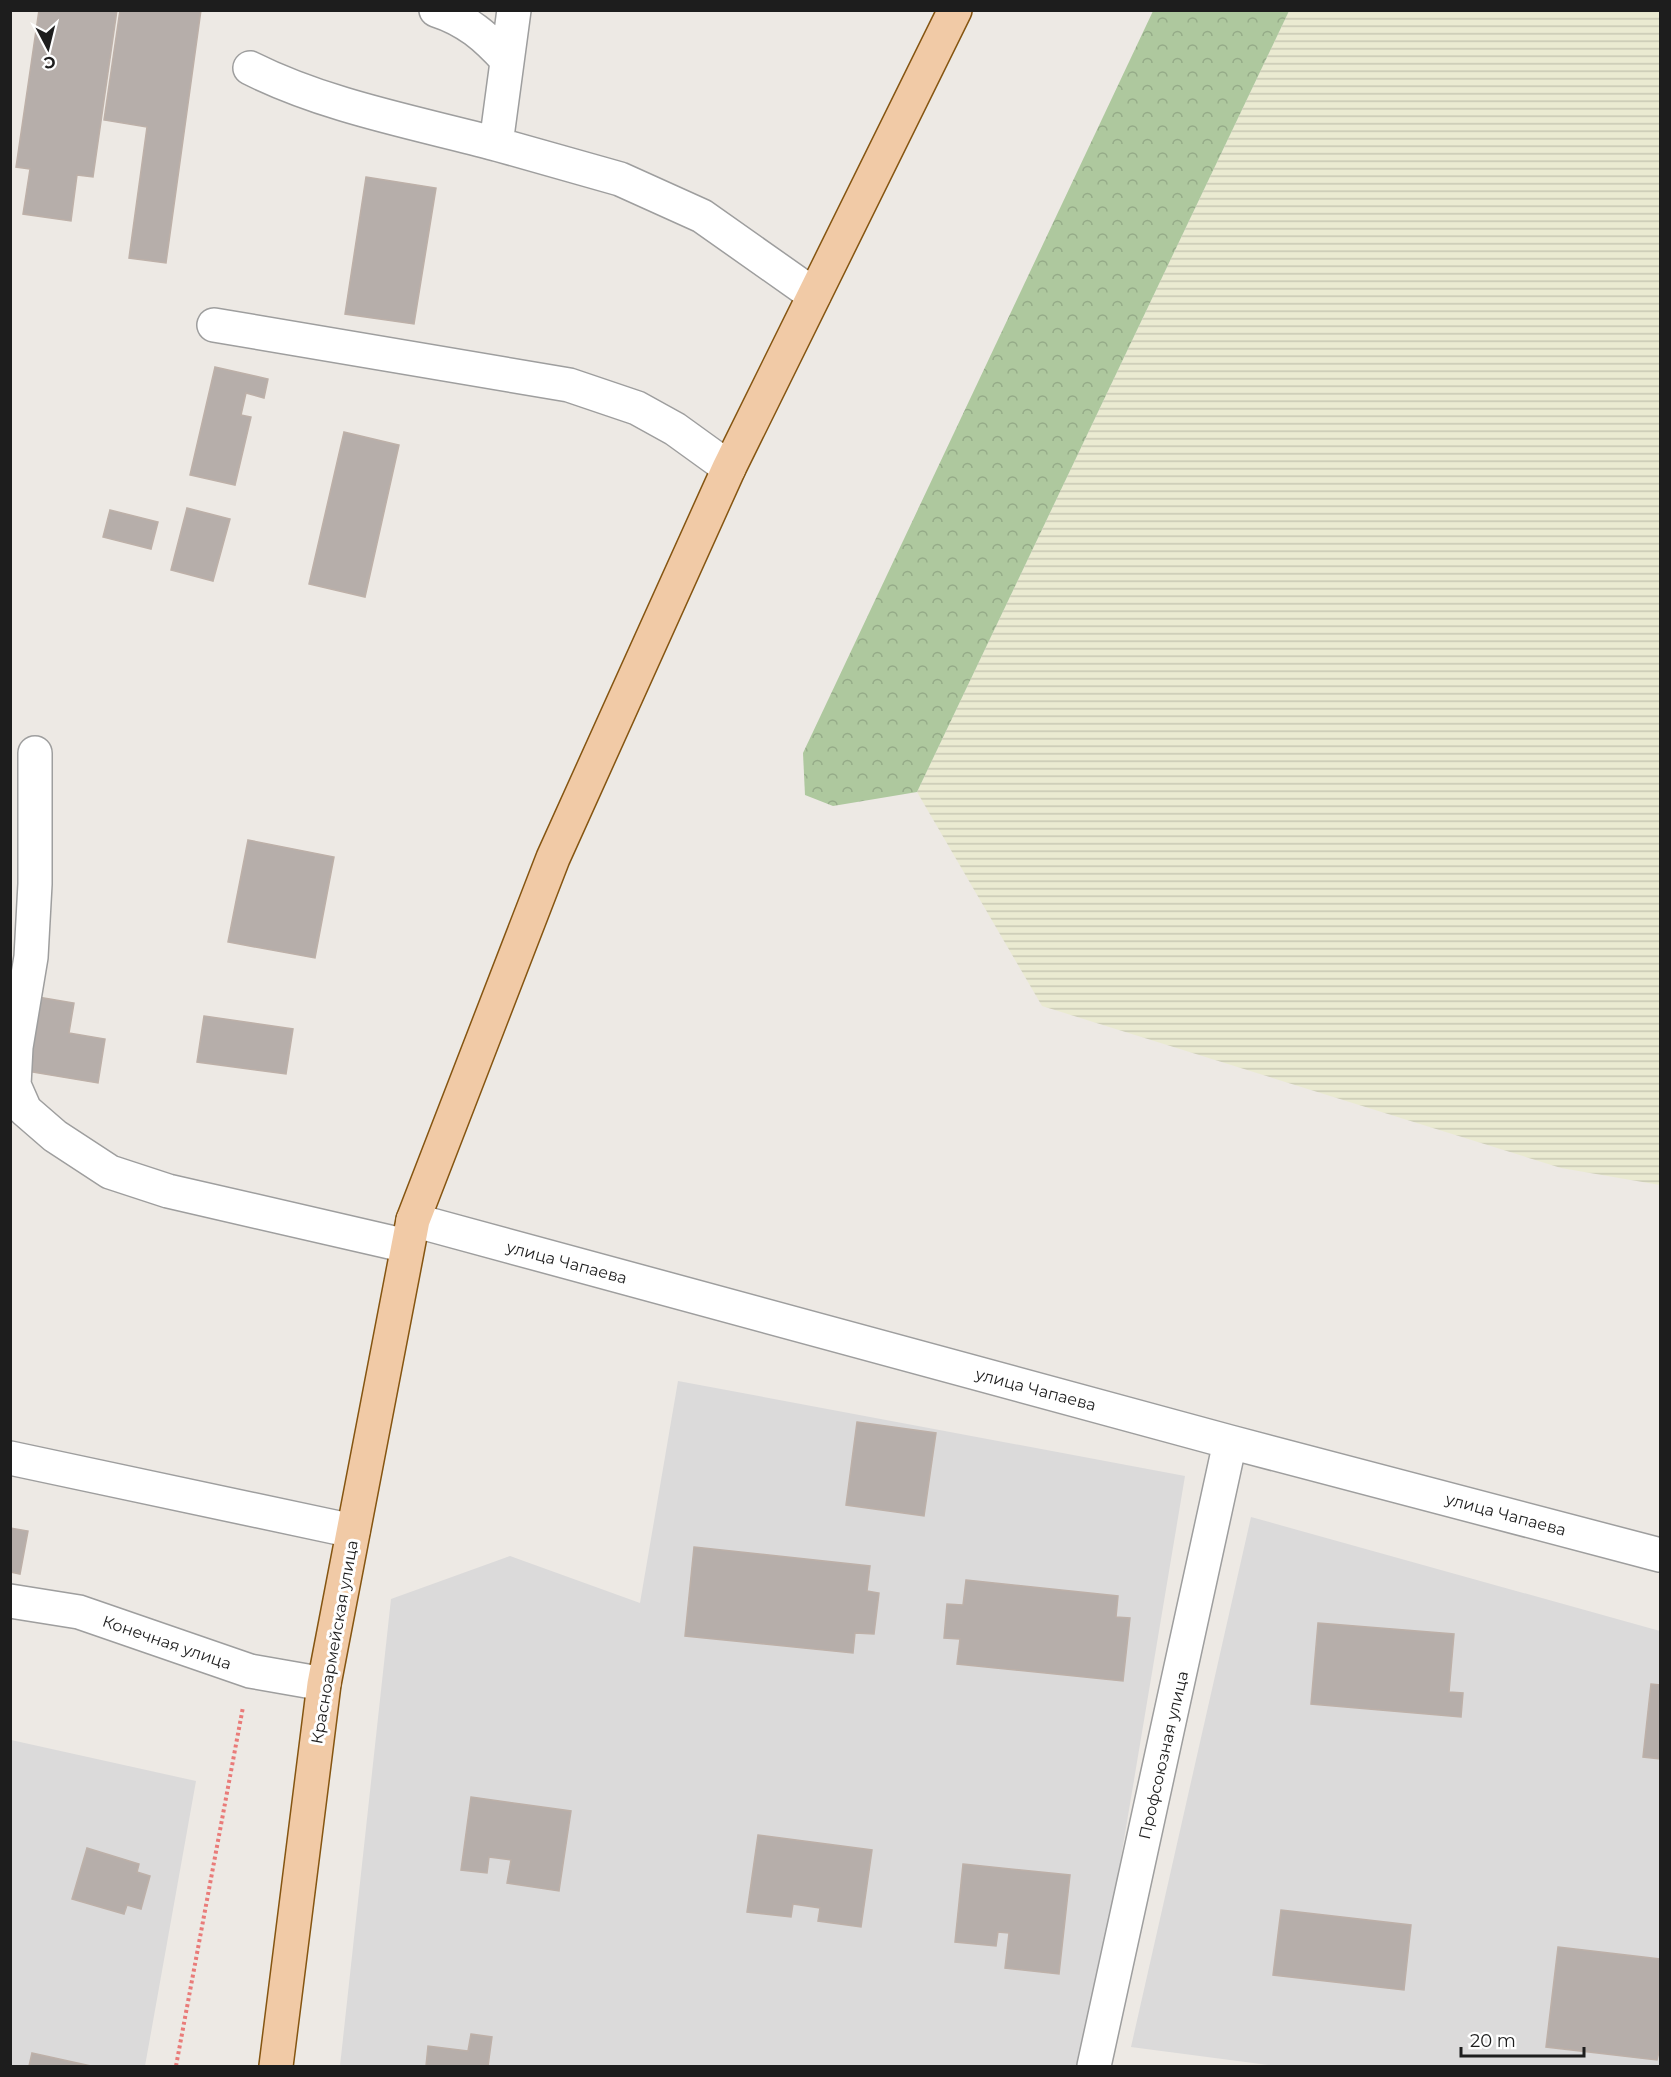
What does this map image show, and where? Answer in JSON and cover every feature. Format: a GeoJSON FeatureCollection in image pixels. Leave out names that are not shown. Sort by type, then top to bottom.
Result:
{"type":"FeatureCollection","features":[{"type":"Feature","properties":{"kind":"main road","name":"Красноармейская улица"},"geometry":{"type":"LineString","coordinates":[[276,2067],[324,1684],[410,1233],[553,858],[729,468],[955,10]]}},
{"type":"Feature","properties":{"kind":"street"},"geometry":{"type":"LineString","coordinates":[[436,10],[455,16],[481,33],[507,60]]}},
{"type":"Feature","properties":{"kind":"street"},"geometry":{"type":"LineString","coordinates":[[496,144],[514,10]]}},
{"type":"Feature","properties":{"kind":"street"},"geometry":{"type":"LineString","coordinates":[[250,68],[285,86],[354,107],[620,179],[702,216],[814,295]]}},
{"type":"Feature","properties":{"kind":"street"},"geometry":{"type":"LineString","coordinates":[[214,326],[569,385],[637,408],[675,429],[729,468]]}},
{"type":"Feature","properties":{"kind":"street","name":"улица Чапаева"},"geometry":{"type":"LineString","coordinates":[[36,753],[35,884],[31,957],[16,1047],[14,1085],[25,1110],[55,1136],[110,1172],[168,1191],[410,1233],[1230,1442],[1660,1555]]}},
{"type":"Feature","properties":{"kind":"street","name":"Профсоюзная улица"},"geometry":{"type":"LineString","coordinates":[[1094,2067],[1230,1442]]}},
{"type":"Feature","properties":{"kind":"street"},"geometry":{"type":"LineString","coordinates":[[10,1458],[354,1531]]}},
{"type":"Feature","properties":{"kind":"street","name":"Конечная улица"},"geometry":{"type":"LineString","coordinates":[[10,1601],[79,1612],[250,1671],[324,1684]]}},
{"type":"Feature","properties":{"kind":"path"},"geometry":{"type":"LineString","coordinates":[[176,2067],[250,1671]]}},
{"type":"Feature","properties":{"kind":"shaded area"},"geometry":{"type":"Polygon","coordinates":[[[678,1381],[1185,1476],[1086,2066],[340,2066],[391,1599],[510,1556],[640,1603],[678,1381]]]}},
{"type":"Feature","properties":{"kind":"shaded area"},"geometry":{"type":"Polygon","coordinates":[[[1251,1517],[1660,1631],[1660,2066],[1276,2066],[1131,2047],[1251,1517]]]}},
{"type":"Feature","properties":{"kind":"shaded area"},"geometry":{"type":"Polygon","coordinates":[[[11,1740],[196,1781],[145,2066],[11,2066],[11,1740]]]}},
{"type":"Feature","properties":{"kind":"green space"},"geometry":{"type":"Polygon","coordinates":[[[1153,11],[1289,11],[917,792],[833,806],[805,795],[803,753],[1153,11]]]}},
{"type":"Feature","properties":{"kind":"green space"},"geometry":{"type":"Polygon","coordinates":[[[1289,11],[1660,11],[1660,1185],[1561,1168],[1042,1006],[917,792],[1289,11]]]}},
{"type":"Feature","properties":{"kind":"building"},"geometry":{"type":"Polygon","coordinates":[[[39,10],[117,10],[93,177],[77,175],[71,221],[23,214],[30,169],[16,167],[39,10]]]}},
{"type":"Feature","properties":{"kind":"building"},"geometry":{"type":"Polygon","coordinates":[[[120,10],[201,10],[166,263],[129,258],[147,127],[104,120],[120,10]]]}},
{"type":"Feature","properties":{"kind":"building"},"geometry":{"type":"Polygon","coordinates":[[[366,177],[436,188],[414,324],[345,314],[366,177]]]}},
{"type":"Feature","properties":{"kind":"building"},"geometry":{"type":"Polygon","coordinates":[[[215,367],[268,379],[264,398],[246,393],[241,415],[251,417],[235,485],[190,475],[215,367]]]}},
{"type":"Feature","properties":{"kind":"building"},"geometry":{"type":"Polygon","coordinates":[[[344,432],[399,445],[365,597],[309,584],[344,432]]]}},
{"type":"Feature","properties":{"kind":"building"},"geometry":{"type":"Polygon","coordinates":[[[187,508],[230,519],[213,581],[171,570],[187,508]]]}},
{"type":"Feature","properties":{"kind":"building"},"geometry":{"type":"Polygon","coordinates":[[[110,510],[158,522],[151,549],[103,537],[110,510]]]}},
{"type":"Feature","properties":{"kind":"building"},"geometry":{"type":"Polygon","coordinates":[[[248,840],[334,857],[315,958],[228,942],[248,840]]]}},
{"type":"Feature","properties":{"kind":"building"},"geometry":{"type":"Polygon","coordinates":[[[38,997],[74,1003],[69,1033],[105,1039],[98,1083],[26,1071],[38,997]]]}},
{"type":"Feature","properties":{"kind":"building"},"geometry":{"type":"Polygon","coordinates":[[[204,1016],[293,1029],[286,1074],[197,1062],[204,1016]]]}},
{"type":"Feature","properties":{"kind":"building"},"geometry":{"type":"Polygon","coordinates":[[[857,1422],[936,1433],[924,1516],[846,1505],[857,1422]]]}},
{"type":"Feature","properties":{"kind":"building"},"geometry":{"type":"Polygon","coordinates":[[[10,1528],[28,1531],[20,1574],[10,1572],[10,1528]]]}},
{"type":"Feature","properties":{"kind":"building"},"geometry":{"type":"Polygon","coordinates":[[[694,1547],[870,1566],[867,1591],[879,1593],[874,1634],[855,1633],[853,1653],[685,1636],[694,1547]]]}},
{"type":"Feature","properties":{"kind":"building"},"geometry":{"type":"Polygon","coordinates":[[[966,1580],[1118,1596],[1116,1617],[1130,1618],[1123,1681],[957,1664],[960,1639],[944,1638],[947,1604],[963,1605],[966,1580]]]}},
{"type":"Feature","properties":{"kind":"building"},"geometry":{"type":"Polygon","coordinates":[[[1318,1623],[1454,1634],[1449,1692],[1463,1693],[1461,1717],[1311,1704],[1318,1623]]]}},
{"type":"Feature","properties":{"kind":"building"},"geometry":{"type":"Polygon","coordinates":[[[1651,1684],[1660,1685],[1660,1759],[1643,1757],[1651,1684]]]}},
{"type":"Feature","properties":{"kind":"building"},"geometry":{"type":"Polygon","coordinates":[[[471,1797],[571,1811],[559,1891],[507,1883],[511,1860],[489,1857],[487,1873],[461,1870],[471,1797]]]}},
{"type":"Feature","properties":{"kind":"building"},"geometry":{"type":"Polygon","coordinates":[[[758,1835],[872,1850],[861,1927],[818,1921],[820,1908],[793,1904],[791,1917],[747,1912],[758,1835]]]}},
{"type":"Feature","properties":{"kind":"building"},"geometry":{"type":"Polygon","coordinates":[[[87,1848],[139,1864],[137,1872],[150,1876],[141,1909],[127,1905],[124,1914],[72,1899],[87,1848]]]}},
{"type":"Feature","properties":{"kind":"building"},"geometry":{"type":"Polygon","coordinates":[[[963,1864],[1070,1875],[1059,1974],[1005,1968],[1009,1933],[998,1932],[996,1946],[955,1942],[963,1864]]]}},
{"type":"Feature","properties":{"kind":"building"},"geometry":{"type":"Polygon","coordinates":[[[1281,1910],[1411,1925],[1404,1990],[1273,1975],[1281,1910]]]}},
{"type":"Feature","properties":{"kind":"building"},"geometry":{"type":"Polygon","coordinates":[[[1558,1947],[1660,1959],[1660,2048],[1657,2060],[1546,2047],[1558,1947]]]}},
{"type":"Feature","properties":{"kind":"building"},"geometry":{"type":"Polygon","coordinates":[[[471,2034],[492,2037],[488,2066],[426,2066],[428,2046],[468,2051],[471,2034]]]}},
{"type":"Feature","properties":{"kind":"building"},"geometry":{"type":"Polygon","coordinates":[[[32,2053],[91,2066],[29,2066],[32,2053]]]}}]}
